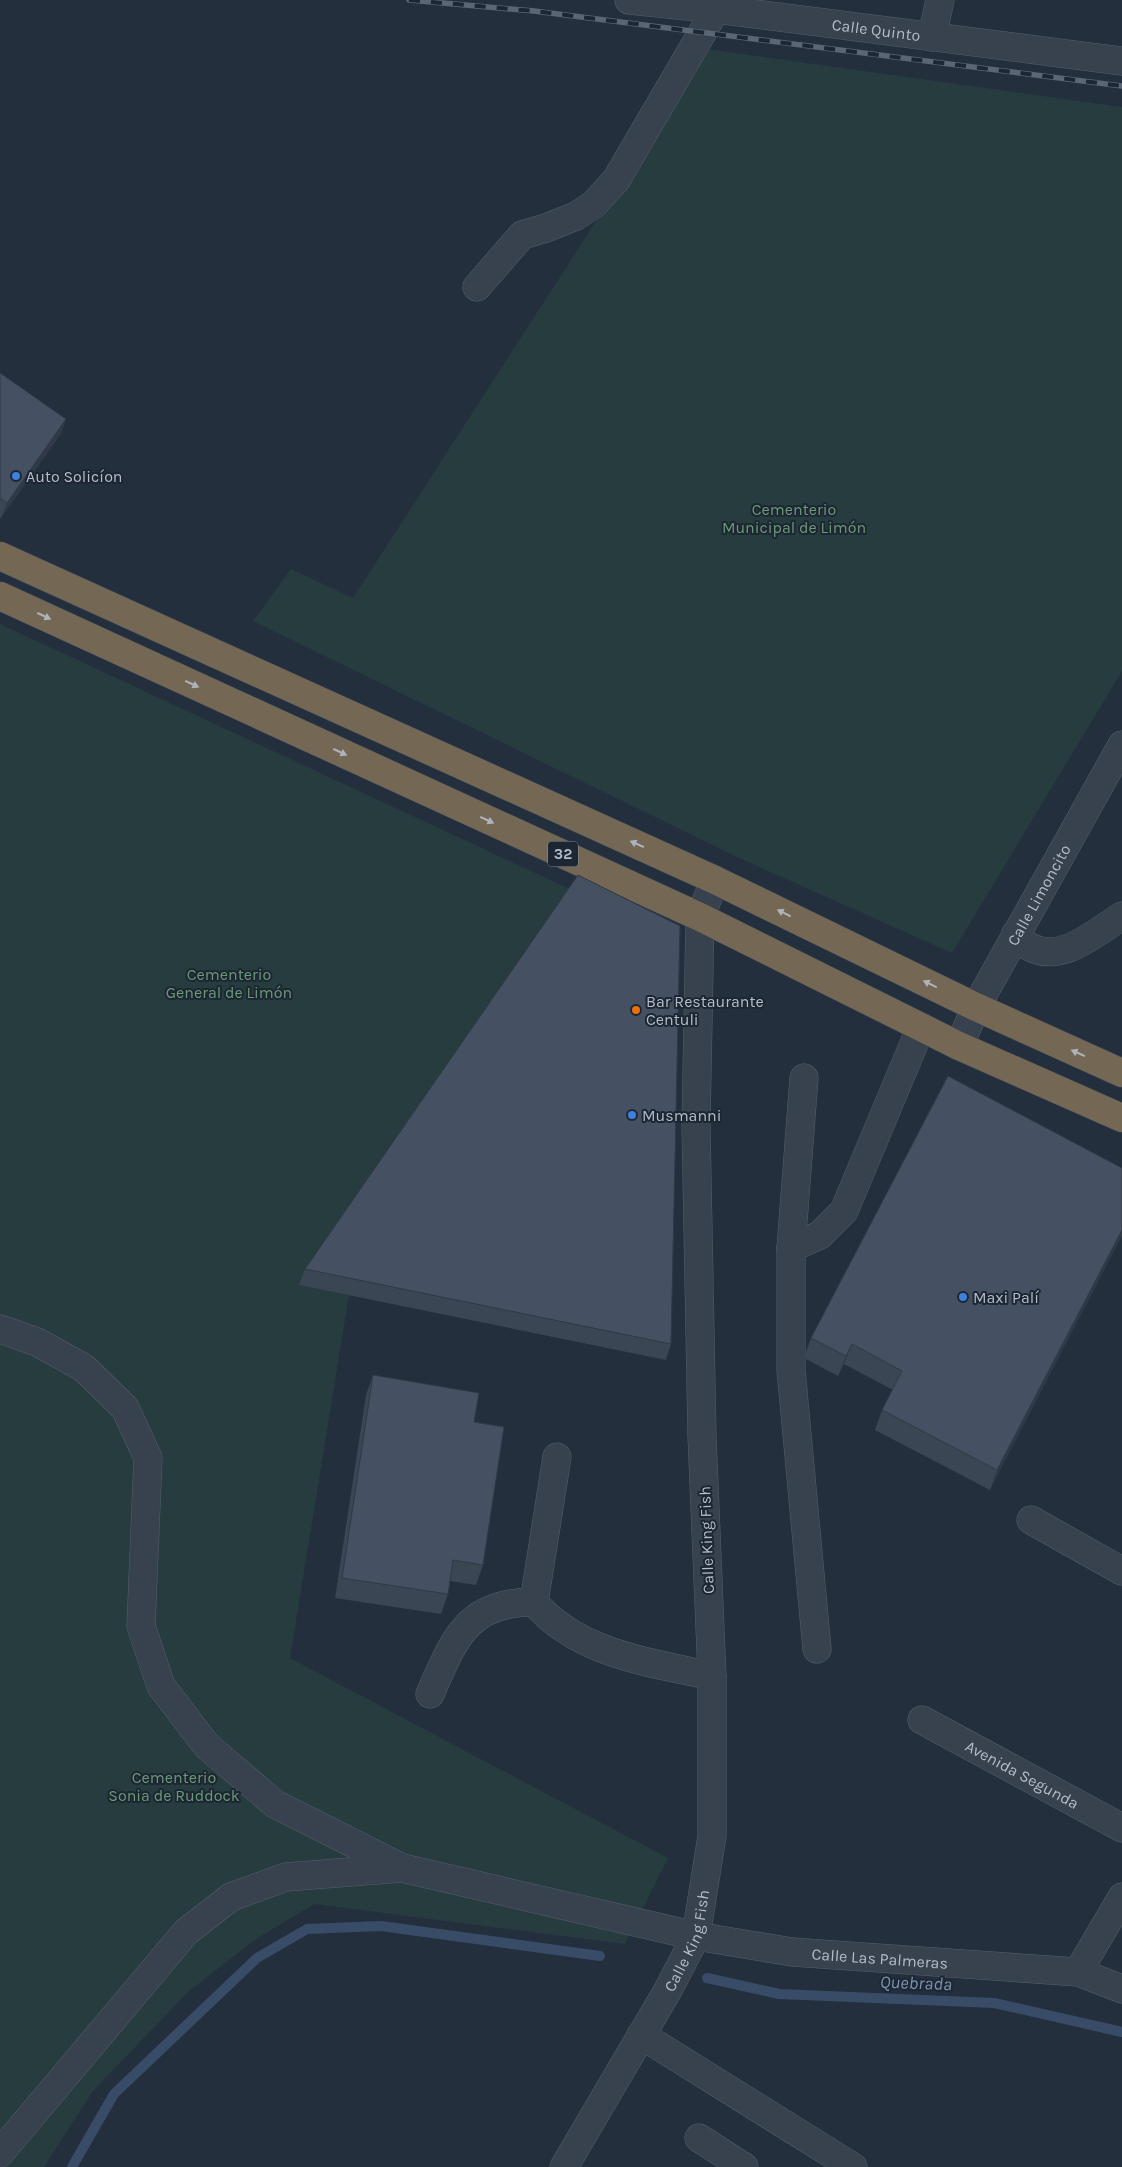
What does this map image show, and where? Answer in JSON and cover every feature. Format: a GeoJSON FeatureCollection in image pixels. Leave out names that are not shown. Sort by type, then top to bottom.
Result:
{"type":"FeatureCollection","features":[{"type":"Feature","properties":{"kind":"highway","name":"32"},"geometry":{"type":"LineString","coordinates":[[0,556],[715,880],[976,1007],[1122,1073]]}},
{"type":"Feature","properties":{"kind":"highway","name":"32"},"geometry":{"type":"LineString","coordinates":[[0,596],[700,917],[959,1046],[1122,1118]]}},
{"type":"Feature","properties":{"kind":"street","name":"Calle Quinto"},"geometry":{"type":"LineString","coordinates":[[629,0],[716,9],[1122,61]]}},
{"type":"Feature","properties":{"kind":"street"},"geometry":{"type":"LineString","coordinates":[[932,37],[940,0]]}},
{"type":"Feature","properties":{"kind":"street"},"geometry":{"type":"LineString","coordinates":[[478,288],[522,235],[576,216],[594,204],[616,180],[716,9]]}},
{"type":"Feature","properties":{"kind":"street","name":"Calle Limoncito"},"geometry":{"type":"LineString","coordinates":[[959,1046],[976,1007],[1122,745]]}},
{"type":"Feature","properties":{"kind":"street","name":"Calle King Fish"},"geometry":{"type":"LineString","coordinates":[[564,2167],[668,1990],[696,1936],[712,1836],[712,1676],[702,1436],[696,1126],[700,917],[715,880]]}},
{"type":"Feature","properties":{"kind":"street"},"geometry":{"type":"LineString","coordinates":[[1015,935],[1030,948],[1052,953],[1073,947],[1122,916]]}},
{"type":"Feature","properties":{"kind":"street"},"geometry":{"type":"LineString","coordinates":[[792,1248],[820,1235],[844,1210],[922,1028]]}},
{"type":"Feature","properties":{"kind":"street"},"geometry":{"type":"LineString","coordinates":[[804,1078],[792,1248],[791,1370],[817,1649]]}},
{"type":"Feature","properties":{"kind":"street"},"geometry":{"type":"LineString","coordinates":[[0,1329],[37,1342],[84,1368],[125,1408],[148,1458],[141,1626],[161,1686],[207,1746],[275,1804],[402,1868]]}},
{"type":"Feature","properties":{"kind":"street"},"geometry":{"type":"LineString","coordinates":[[557,1457],[534,1602],[545,1615],[560,1627],[600,1648],[636,1659],[712,1676]]}},
{"type":"Feature","properties":{"kind":"street"},"geometry":{"type":"LineString","coordinates":[[1030,1520],[1122,1571]]}},
{"type":"Feature","properties":{"kind":"street"},"geometry":{"type":"LineString","coordinates":[[430,1694],[450,1648],[459,1633],[473,1619],[495,1607],[516,1602],[534,1602]]}},
{"type":"Feature","properties":{"kind":"street","name":"Avenida Segunda"},"geometry":{"type":"LineString","coordinates":[[922,1720],[1122,1828]]}},
{"type":"Feature","properties":{"kind":"street"},"geometry":{"type":"LineString","coordinates":[[0,2153],[186,1932],[231,1897],[286,1876],[402,1868]]}},
{"type":"Feature","properties":{"kind":"street","name":"Calle Las Palmeras"},"geometry":{"type":"LineString","coordinates":[[402,1868],[696,1936],[792,1952],[1078,1972],[1122,1989]]}},
{"type":"Feature","properties":{"kind":"street"},"geometry":{"type":"LineString","coordinates":[[1078,1972],[1122,1897]]}},
{"type":"Feature","properties":{"kind":"street"},"geometry":{"type":"LineString","coordinates":[[641,2035],[853,2167]]}},
{"type":"Feature","properties":{"kind":"street"},"geometry":{"type":"LineString","coordinates":[[699,2138],[744,2167]]}},
{"type":"Feature","properties":{"kind":"green space","name":"Cementerio Municipal de Limón"},"geometry":{"type":"Polygon","coordinates":[[[707,49],[1122,107],[1122,671],[952,953],[737,857],[253,621],[291,569],[353,598],[707,49]]]}},
{"type":"Feature","properties":{"kind":"green space"},"geometry":{"type":"Polygon","coordinates":[[[0,624],[572,890],[300,1285],[349,1295],[290,1658],[668,1858],[625,1944],[314,1904],[256,1939],[189,1991],[93,2091],[44,2167],[0,2167],[0,624]]]}},
{"type":"Feature","properties":{"kind":"building","name":"Auto Solicíon"},"geometry":{"type":"Polygon","coordinates":[[[0,373],[66,419],[7,503],[0,498],[0,373]]]}},
{"type":"Feature","properties":{"kind":"building"},"geometry":{"type":"Polygon","coordinates":[[[578,875],[680,926],[671,1344],[305,1269],[578,875]]]}},
{"type":"Feature","properties":{"kind":"building","name":"Maxi Palí"},"geometry":{"type":"Polygon","coordinates":[[[948,1076],[1122,1168],[1122,1230],[997,1470],[882,1410],[902,1371],[852,1344],[846,1356],[811,1338],[948,1076]]]}},
{"type":"Feature","properties":{"kind":"building"},"geometry":{"type":"Polygon","coordinates":[[[373,1375],[479,1393],[474,1422],[504,1427],[483,1565],[453,1560],[448,1594],[342,1578],[373,1375]]]}},
{"type":"Feature","properties":{"kind":"waterway"},"geometry":{"type":"LineString","coordinates":[[72,2167],[114,2094],[257,1958],[307,1929],[381,1926],[600,1956]]}},
{"type":"Feature","properties":{"kind":"waterway","name":"Quebrada"},"geometry":{"type":"LineString","coordinates":[[707,1978],[779,1994],[994,2003],[1122,2032]]}},
{"type":"Feature","properties":{"kind":"railway"},"geometry":{"type":"LineString","coordinates":[[409,0],[534,11],[1122,86]]}},
{"type":"Feature","properties":{"kind":"place","name":"Auto Solicíon"},"geometry":{"type":"Point","coordinates":[16,476]}},
{"type":"Feature","properties":{"kind":"place","name":"Bar Restaurante Centuli"},"geometry":{"type":"Point","coordinates":[636,1010]}},
{"type":"Feature","properties":{"kind":"place","name":"Musmanni"},"geometry":{"type":"Point","coordinates":[632,1115]}},
{"type":"Feature","properties":{"kind":"place","name":"Maxi Palí"},"geometry":{"type":"Point","coordinates":[963,1297]}},
{"type":"Feature","properties":{"kind":"park label","name":"Cementerio General de Limón"},"geometry":{"type":"Point","coordinates":[229,983]}},
{"type":"Feature","properties":{"kind":"park label","name":"Cementerio Sonia de Ruddock"},"geometry":{"type":"Point","coordinates":[174,1786]}}]}
